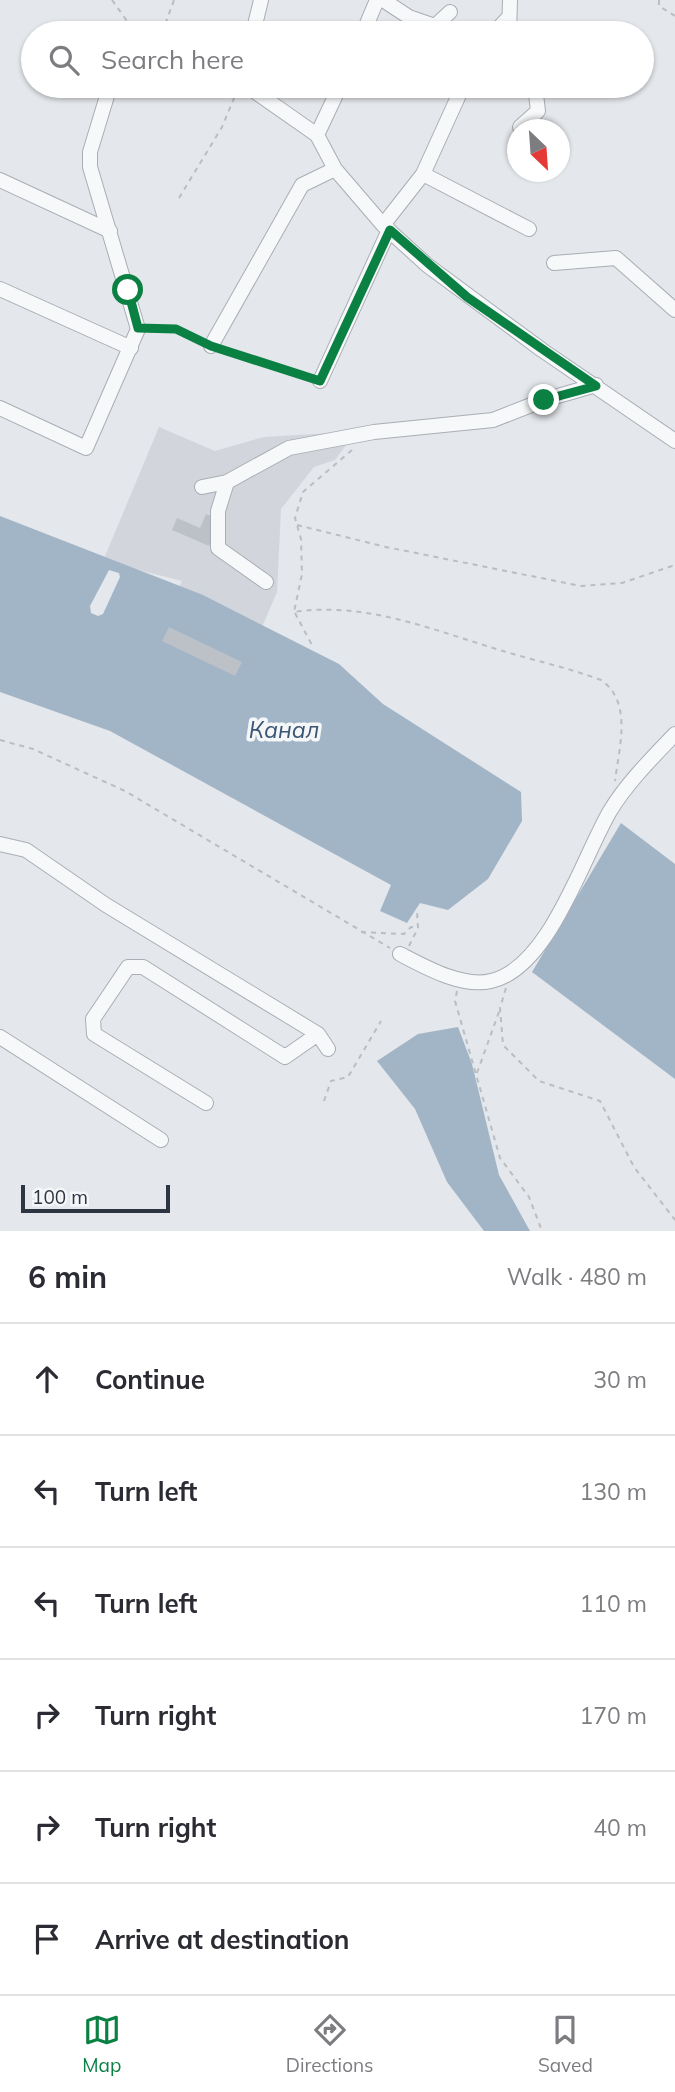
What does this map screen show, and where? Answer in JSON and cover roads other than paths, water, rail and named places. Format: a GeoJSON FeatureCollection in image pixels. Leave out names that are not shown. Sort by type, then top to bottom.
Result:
{"type":"FeatureCollection","features":[{"type":"Feature","properties":{"kind":"street"},"geometry":{"type":"LineString","coordinates":[[256,21],[261,0]]}},
{"type":"Feature","properties":{"kind":"street"},"geometry":{"type":"LineString","coordinates":[[368,21],[377,0]]}},
{"type":"Feature","properties":{"kind":"street"},"geometry":{"type":"LineString","coordinates":[[383,0],[409,17],[421,21]]}},
{"type":"Feature","properties":{"kind":"street"},"geometry":{"type":"LineString","coordinates":[[509,21],[510,0]]}},
{"type":"Feature","properties":{"kind":"street"},"geometry":{"type":"LineString","coordinates":[[440,21],[450,12]]}},
{"type":"Feature","properties":{"kind":"street"},"geometry":{"type":"LineString","coordinates":[[505,21],[509,17]]}},
{"type":"Feature","properties":{"kind":"street"},"geometry":{"type":"LineString","coordinates":[[0,408],[86,447],[138,328],[90,167],[90,152],[106,98]]}},
{"type":"Feature","properties":{"kind":"street"},"geometry":{"type":"LineString","coordinates":[[264,98],[317,135],[335,169],[386,228],[467,297],[675,441]]}},
{"type":"Feature","properties":{"kind":"street"},"geometry":{"type":"LineString","coordinates":[[317,135],[335,98]]}},
{"type":"Feature","properties":{"kind":"street"},"geometry":{"type":"LineString","coordinates":[[320,381],[386,228],[423,174],[458,98]]}},
{"type":"Feature","properties":{"kind":"street"},"geometry":{"type":"LineString","coordinates":[[529,119],[538,111],[536,98]]}},
{"type":"Feature","properties":{"kind":"street"},"geometry":{"type":"LineString","coordinates":[[211,346],[302,185],[335,169]]}},
{"type":"Feature","properties":{"kind":"street"},"geometry":{"type":"LineString","coordinates":[[423,174],[529,229]]}},
{"type":"Feature","properties":{"kind":"street"},"geometry":{"type":"LineString","coordinates":[[0,180],[110,231]]}},
{"type":"Feature","properties":{"kind":"street"},"geometry":{"type":"LineString","coordinates":[[554,263],[616,258],[675,310]]}},
{"type":"Feature","properties":{"kind":"street"},"geometry":{"type":"LineString","coordinates":[[0,289],[131,348]]}},
{"type":"Feature","properties":{"kind":"street"},"geometry":{"type":"LineString","coordinates":[[201,487],[227,482],[289,448],[365,434],[493,420],[544,400],[596,386]]}},
{"type":"Feature","properties":{"kind":"street"},"geometry":{"type":"LineString","coordinates":[[227,482],[218,511],[218,548],[266,582]]}},
{"type":"Feature","properties":{"kind":"street"},"geometry":{"type":"LineString","coordinates":[[402,955],[459,979],[489,982],[510,974],[540,947],[611,810],[644,766],[675,734]]}},
{"type":"Feature","properties":{"kind":"street"},"geometry":{"type":"LineString","coordinates":[[0,844],[26,850],[106,905],[318,1034],[328,1049]]}},
{"type":"Feature","properties":{"kind":"street"},"geometry":{"type":"LineString","coordinates":[[206,1103],[94,1034],[93,1019],[128,967],[143,967],[285,1057],[318,1034]]}},
{"type":"Feature","properties":{"kind":"street"},"geometry":{"type":"LineString","coordinates":[[0,1037],[162,1140]]}},
{"type":"Feature","properties":{"kind":"water","name":"Канал"},"geometry":{"type":"Polygon","coordinates":[[[0,516],[203,595],[339,664],[383,704],[521,792],[522,821],[488,879],[448,910],[420,903],[407,923],[380,911],[391,885],[110,731],[0,692],[0,516]]]}},
{"type":"Feature","properties":{"kind":"water"},"geometry":{"type":"Polygon","coordinates":[[[621,823],[675,864],[675,1079],[532,972],[621,823]]]}},
{"type":"Feature","properties":{"kind":"water"},"geometry":{"type":"Polygon","coordinates":[[[458,1027],[472,1064],[499,1175],[530,1231],[484,1231],[447,1182],[415,1109],[377,1061],[418,1034],[458,1027]]]}}]}
